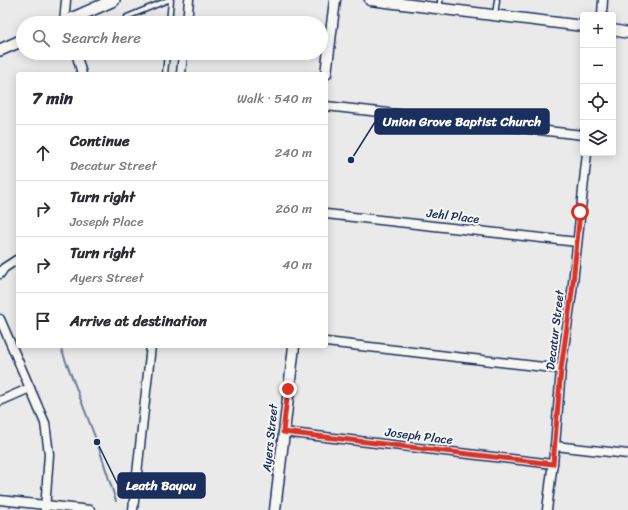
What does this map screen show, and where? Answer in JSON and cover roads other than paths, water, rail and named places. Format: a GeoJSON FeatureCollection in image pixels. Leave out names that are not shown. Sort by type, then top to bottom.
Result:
{"type":"FeatureCollection","features":[{"type":"Feature","properties":{"kind":"main road"},"geometry":{"type":"LineString","coordinates":[[79,16],[114,0]]}},
{"type":"Feature","properties":{"kind":"main road"},"geometry":{"type":"LineString","coordinates":[[0,50],[16,43]]}},
{"type":"Feature","properties":{"kind":"street"},"geometry":{"type":"LineString","coordinates":[[64,16],[66,0]]}},
{"type":"Feature","properties":{"kind":"street"},"geometry":{"type":"LineString","coordinates":[[188,16],[189,0]]}},
{"type":"Feature","properties":{"kind":"street"},"geometry":{"type":"LineString","coordinates":[[328,58],[335,0]]}},
{"type":"Feature","properties":{"kind":"street"},"geometry":{"type":"LineString","coordinates":[[370,0],[440,4],[495,15],[580,26]]}},
{"type":"Feature","properties":{"kind":"street"},"geometry":{"type":"LineString","coordinates":[[602,12],[603,0]]}},
{"type":"Feature","properties":{"kind":"street"},"geometry":{"type":"LineString","coordinates":[[616,31],[628,33]]}},
{"type":"Feature","properties":{"kind":"street"},"geometry":{"type":"LineString","coordinates":[[78,60],[81,72]]}},
{"type":"Feature","properties":{"kind":"street"},"geometry":{"type":"LineString","coordinates":[[181,72],[183,60]]}},
{"type":"Feature","properties":{"kind":"street"},"geometry":{"type":"LineString","coordinates":[[326,72],[328,60]]}},
{"type":"Feature","properties":{"kind":"street"},"geometry":{"type":"LineString","coordinates":[[328,106],[580,135]]}},
{"type":"Feature","properties":{"kind":"street","name":"Decatur Street"},"geometry":{"type":"LineString","coordinates":[[547,510],[555,446],[561,369],[572,292],[576,242],[587,156]]}},
{"type":"Feature","properties":{"kind":"street","name":"Jehl Place"},"geometry":{"type":"LineString","coordinates":[[328,214],[576,242]]}},
{"type":"Feature","properties":{"kind":"street"},"geometry":{"type":"LineString","coordinates":[[0,274],[4,268],[16,260]]}},
{"type":"Feature","properties":{"kind":"street"},"geometry":{"type":"LineString","coordinates":[[0,319],[46,423],[49,454],[46,508]]}},
{"type":"Feature","properties":{"kind":"street"},"geometry":{"type":"LineString","coordinates":[[328,342],[561,369]]}},
{"type":"Feature","properties":{"kind":"street"},"geometry":{"type":"LineString","coordinates":[[133,510],[151,348]]}},
{"type":"Feature","properties":{"kind":"street","name":"Ayers Street"},"geometry":{"type":"LineString","coordinates":[[275,510],[294,348]]}},
{"type":"Feature","properties":{"kind":"street"},"geometry":{"type":"LineString","coordinates":[[0,402],[30,388]]}},
{"type":"Feature","properties":{"kind":"street","name":"Joseph Place"},"geometry":{"type":"LineString","coordinates":[[283,432],[553,464]]}},
{"type":"Feature","properties":{"kind":"street"},"geometry":{"type":"LineString","coordinates":[[555,446],[628,454]]}},
{"type":"Feature","properties":{"kind":"street"},"geometry":{"type":"LineString","coordinates":[[0,500],[46,508],[90,510]]}},
{"type":"Feature","properties":{"kind":"lane"},"geometry":{"type":"LineString","coordinates":[[128,16],[168,0]]}},
{"type":"Feature","properties":{"kind":"lane"},"geometry":{"type":"LineString","coordinates":[[170,16],[171,0]]}},
{"type":"Feature","properties":{"kind":"lane"},"geometry":{"type":"LineString","coordinates":[[495,15],[497,0]]}},
{"type":"Feature","properties":{"kind":"lane"},"geometry":{"type":"LineString","coordinates":[[165,72],[166,60]]}},
{"type":"Feature","properties":{"kind":"waterway"},"geometry":{"type":"LineString","coordinates":[[61,348],[97,442],[116,501]]}},
{"type":"Feature","properties":{"kind":"place","name":"Union Grove Baptist Church"},"geometry":{"type":"Point","coordinates":[351,160]}},
{"type":"Feature","properties":{"kind":"place","name":"Leath Bayou"},"geometry":{"type":"Point","coordinates":[97,442]}}]}
